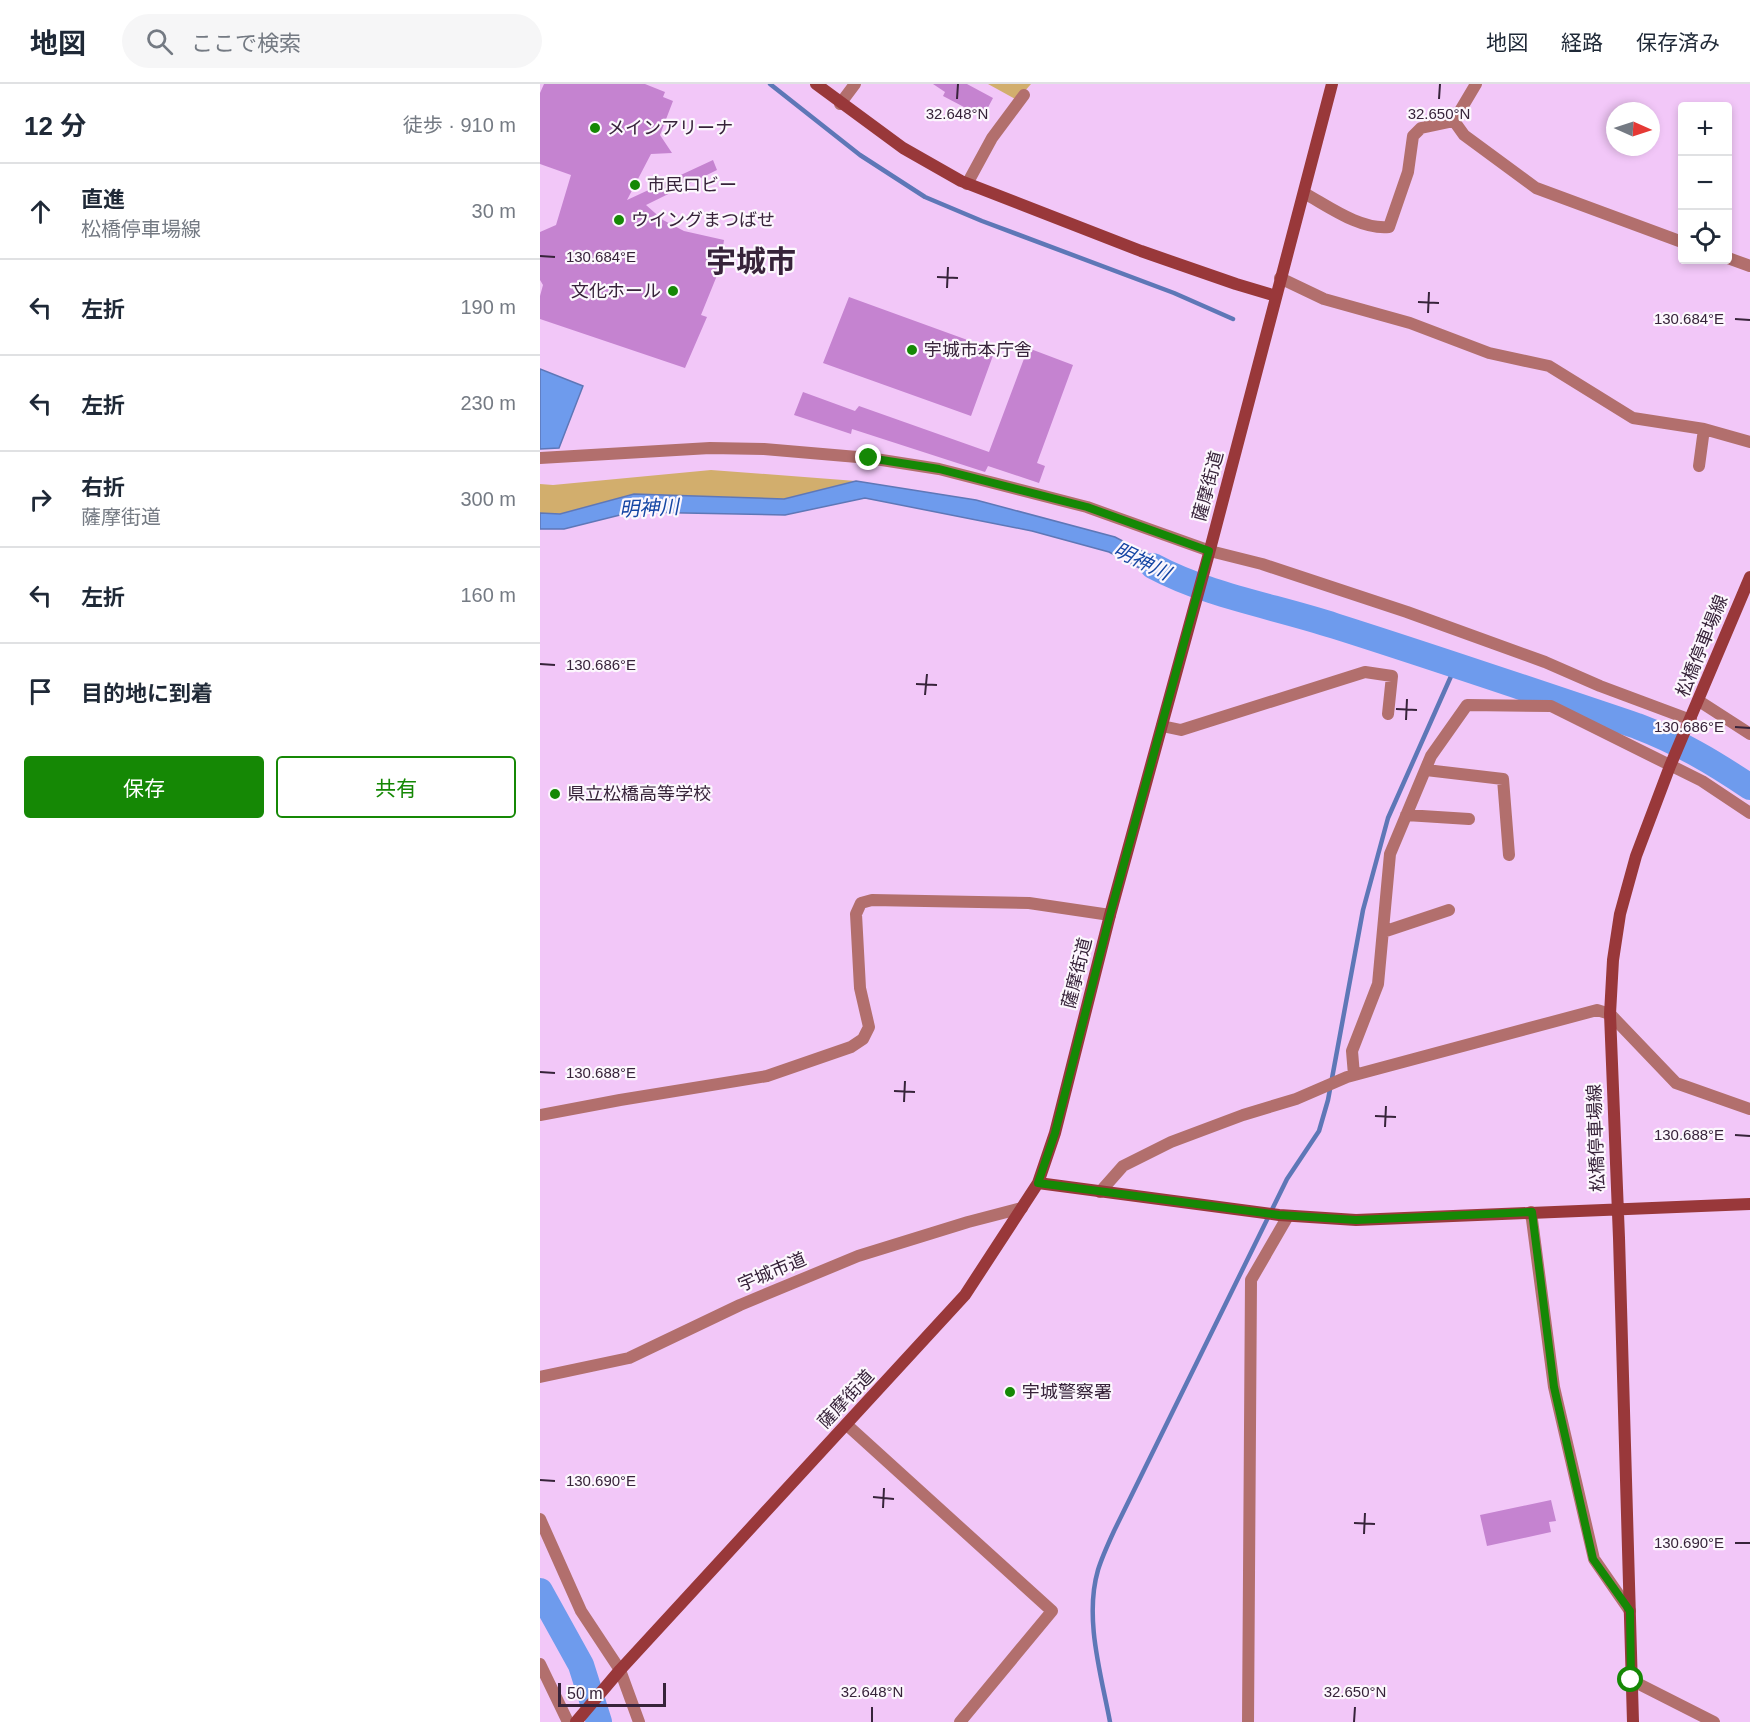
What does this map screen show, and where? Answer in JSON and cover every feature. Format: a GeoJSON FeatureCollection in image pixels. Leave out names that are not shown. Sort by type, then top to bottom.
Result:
{"type":"FeatureCollection","features":[{"type":"Feature","properties":{"kind":"street"},"geometry":{"type":"LineString","coordinates":[[816,84],[840,104],[903,148],[967,184],[1141,251],[1276,296]]}},
{"type":"Feature","properties":{"kind":"street"},"geometry":{"type":"LineString","coordinates":[[840,104],[855,84]]}},
{"type":"Feature","properties":{"kind":"street","name":"薩摩街道"},"geometry":{"type":"LineString","coordinates":[[576,1722],[618,1672],[965,1295],[1038,1183],[1055,1133],[1110,915],[1209,554],[1332,84]]}},
{"type":"Feature","properties":{"kind":"street"},"geometry":{"type":"LineString","coordinates":[[1304,193],[1352,219],[1378,228],[1389,227],[1408,172],[1413,136],[1421,128],[1454,121],[1476,84]]}},
{"type":"Feature","properties":{"kind":"street"},"geometry":{"type":"LineString","coordinates":[[967,184],[992,138],[1024,95]]}},
{"type":"Feature","properties":{"kind":"street"},"geometry":{"type":"LineString","coordinates":[[1454,121],[1464,135],[1536,188],[1678,240]]}},
{"type":"Feature","properties":{"kind":"street"},"geometry":{"type":"LineString","coordinates":[[1732,259],[1750,266]]}},
{"type":"Feature","properties":{"kind":"street"},"geometry":{"type":"LineString","coordinates":[[1280,278],[1324,299],[1410,323],[1489,353],[1548,366],[1633,418],[1704,429],[1750,442]]}},
{"type":"Feature","properties":{"kind":"street"},"geometry":{"type":"LineString","coordinates":[[1699,466],[1704,429]]}},
{"type":"Feature","properties":{"kind":"street"},"geometry":{"type":"LineString","coordinates":[[540,458],[710,448],[795,451],[869,458],[939,469],[1087,507],[1209,554],[1262,564],[1407,612],[1545,662],[1688,726]]}},
{"type":"Feature","properties":{"kind":"street","name":"松橋停車場線"},"geometry":{"type":"LineString","coordinates":[[1632,1722],[1620,1238],[1610,1014],[1613,960],[1620,914],[1636,856],[1672,762],[1750,577]]}},
{"type":"Feature","properties":{"kind":"street"},"geometry":{"type":"LineString","coordinates":[[1162,726],[1181,730],[1365,672],[1392,676],[1388,714]]}},
{"type":"Feature","properties":{"kind":"street"},"geometry":{"type":"LineString","coordinates":[[1699,701],[1750,734]]}},
{"type":"Feature","properties":{"kind":"street"},"geometry":{"type":"LineString","coordinates":[[1351,1076],[1352,1051],[1378,984],[1390,854],[1431,756],[1467,705],[1551,706],[1672,762],[1750,813]]}},
{"type":"Feature","properties":{"kind":"street"},"geometry":{"type":"LineString","coordinates":[[1426,770],[1503,779],[1509,855]]}},
{"type":"Feature","properties":{"kind":"street"},"geometry":{"type":"LineString","coordinates":[[1406,815],[1469,819]]}},
{"type":"Feature","properties":{"kind":"street"},"geometry":{"type":"LineString","coordinates":[[540,1115],[767,1076],[851,1047],[863,1039],[868,1027],[860,987],[856,914],[861,903],[872,900],[1029,903],[1110,915]]}},
{"type":"Feature","properties":{"kind":"street"},"geometry":{"type":"LineString","coordinates":[[1383,932],[1449,910]]}},
{"type":"Feature","properties":{"kind":"street"},"geometry":{"type":"LineString","coordinates":[[1101,1192],[1123,1166],[1171,1142],[1243,1115],[1296,1099],[1351,1076],[1598,1010],[1610,1014],[1676,1083],[1750,1109]]}},
{"type":"Feature","properties":{"kind":"street"},"geometry":{"type":"LineString","coordinates":[[1038,1183],[1236,1210],[1356,1220],[1617,1208],[1749,1207]]}},
{"type":"Feature","properties":{"kind":"street","name":"宇城市道"},"geometry":{"type":"LineString","coordinates":[[540,1377],[629,1358],[740,1305],[858,1256],[1022,1208]]}},
{"type":"Feature","properties":{"kind":"street"},"geometry":{"type":"LineString","coordinates":[[1532,1212],[1554,1387],[1593,1559],[1630,1611]]}},
{"type":"Feature","properties":{"kind":"street"},"geometry":{"type":"LineString","coordinates":[[1248,1722],[1251,1280],[1284,1215]]}},
{"type":"Feature","properties":{"kind":"street"},"geometry":{"type":"LineString","coordinates":[[846,1425],[1053,1611],[960,1722]]}},
{"type":"Feature","properties":{"kind":"street"},"geometry":{"type":"LineString","coordinates":[[540,1519],[581,1611],[618,1672],[639,1722]]}},
{"type":"Feature","properties":{"kind":"street"},"geometry":{"type":"LineString","coordinates":[[540,1664],[568,1722]]}},
{"type":"Feature","properties":{"kind":"street"},"geometry":{"type":"LineString","coordinates":[[1631,1680],[1714,1722]]}},
{"type":"Feature","properties":{"kind":"shaded area"},"geometry":{"type":"Polygon","coordinates":[[[988,84],[1031,84],[1017,100],[988,84]]]}},
{"type":"Feature","properties":{"kind":"shaded area"},"geometry":{"type":"Polygon","coordinates":[[[711,470],[856,481],[784,499],[634,494],[560,514],[540,513],[540,484],[553,485],[711,470]]]}},
{"type":"Feature","properties":{"kind":"water"},"geometry":{"type":"Polygon","coordinates":[[[540,369],[583,386],[559,448],[540,449],[540,369]]]}},
{"type":"Feature","properties":{"kind":"water"},"geometry":{"type":"Polygon","coordinates":[[[856,481],[976,500],[1115,537],[1186,574],[1179,589],[1109,552],[1032,531],[865,498],[785,515],[632,512],[564,529],[540,529],[540,513],[560,514],[634,494],[784,499],[856,481]]]}},
{"type":"Feature","properties":{"kind":"building"},"geometry":{"type":"Polygon","coordinates":[[[544,84],[645,84],[665,92],[663,97],[673,101],[660,135],[672,153],[651,154],[627,200],[713,160],[717,170],[646,205],[663,220],[684,231],[724,240],[720,268],[701,315],[707,317],[685,368],[540,319],[540,296],[543,285],[540,280],[540,232],[556,225],[571,175],[540,164],[540,93],[544,84]]]}},
{"type":"Feature","properties":{"kind":"building"},"geometry":{"type":"Polygon","coordinates":[[[933,84],[967,84],[993,98],[983,117],[943,96],[945,92],[933,84]]]}},
{"type":"Feature","properties":{"kind":"building"},"geometry":{"type":"Polygon","coordinates":[[[849,297],[995,350],[971,416],[823,363],[849,297]]]}},
{"type":"Feature","properties":{"kind":"building"},"geometry":{"type":"Polygon","coordinates":[[[1028,348],[1073,365],[1037,463],[1045,466],[1039,483],[988,466],[985,472],[852,429],[851,434],[794,415],[803,392],[855,411],[859,406],[989,452],[1028,348]]]}},
{"type":"Feature","properties":{"kind":"building"},"geometry":{"type":"Polygon","coordinates":[[[1551,1500],[1556,1521],[1549,1522],[1551,1532],[1487,1546],[1480,1515],[1551,1500]]]}},
{"type":"Feature","properties":{"kind":"waterway"},"geometry":{"type":"LineString","coordinates":[[770,84],[860,155],[925,197],[982,221],[1174,293],[1233,319]]}},
{"type":"Feature","properties":{"kind":"waterway","name":"明神川"},"geometry":{"type":"LineString","coordinates":[[1153,566],[1219,593],[1335,626],[1637,726],[1695,753],[1750,787]]}},
{"type":"Feature","properties":{"kind":"waterway"},"geometry":{"type":"LineString","coordinates":[[1110,1722],[1093,1627],[1094,1588],[1100,1565],[1114,1531],[1287,1179],[1319,1131],[1328,1100],[1363,910],[1388,818],[1456,665]]}},
{"type":"Feature","properties":{"kind":"waterway"},"geometry":{"type":"LineString","coordinates":[[540,1591],[581,1665],[599,1722]]}},
{"type":"Feature","properties":{"kind":"place","name":"メインアリーナ"},"geometry":{"type":"Point","coordinates":[595,128]}},
{"type":"Feature","properties":{"kind":"place","name":"市民ロビー"},"geometry":{"type":"Point","coordinates":[635,185]}},
{"type":"Feature","properties":{"kind":"place","name":"ウイングまつばせ"},"geometry":{"type":"Point","coordinates":[619,220]}},
{"type":"Feature","properties":{"kind":"place","name":"文化ホール"},"geometry":{"type":"Point","coordinates":[673,291]}},
{"type":"Feature","properties":{"kind":"place","name":"宇城市本庁舎"},"geometry":{"type":"Point","coordinates":[912,350]}},
{"type":"Feature","properties":{"kind":"place","name":"県立松橋高等学校"},"geometry":{"type":"Point","coordinates":[555,794]}},
{"type":"Feature","properties":{"kind":"place","name":"宇城警察署"},"geometry":{"type":"Point","coordinates":[1010,1392]}},
{"type":"Feature","properties":{"kind":"district","name":"宇城市"},"geometry":{"type":"Point","coordinates":[751,261]}},
{"type":"Feature","properties":{"kind":"route"},"geometry":{"type":"LineString","coordinates":[[869,458],[939,469],[1087,507],[1209,551],[1110,915],[1055,1133],[1038,1183],[1236,1210],[1356,1220],[1532,1212],[1554,1387],[1593,1559],[1630,1611],[1631,1680]]}}]}
